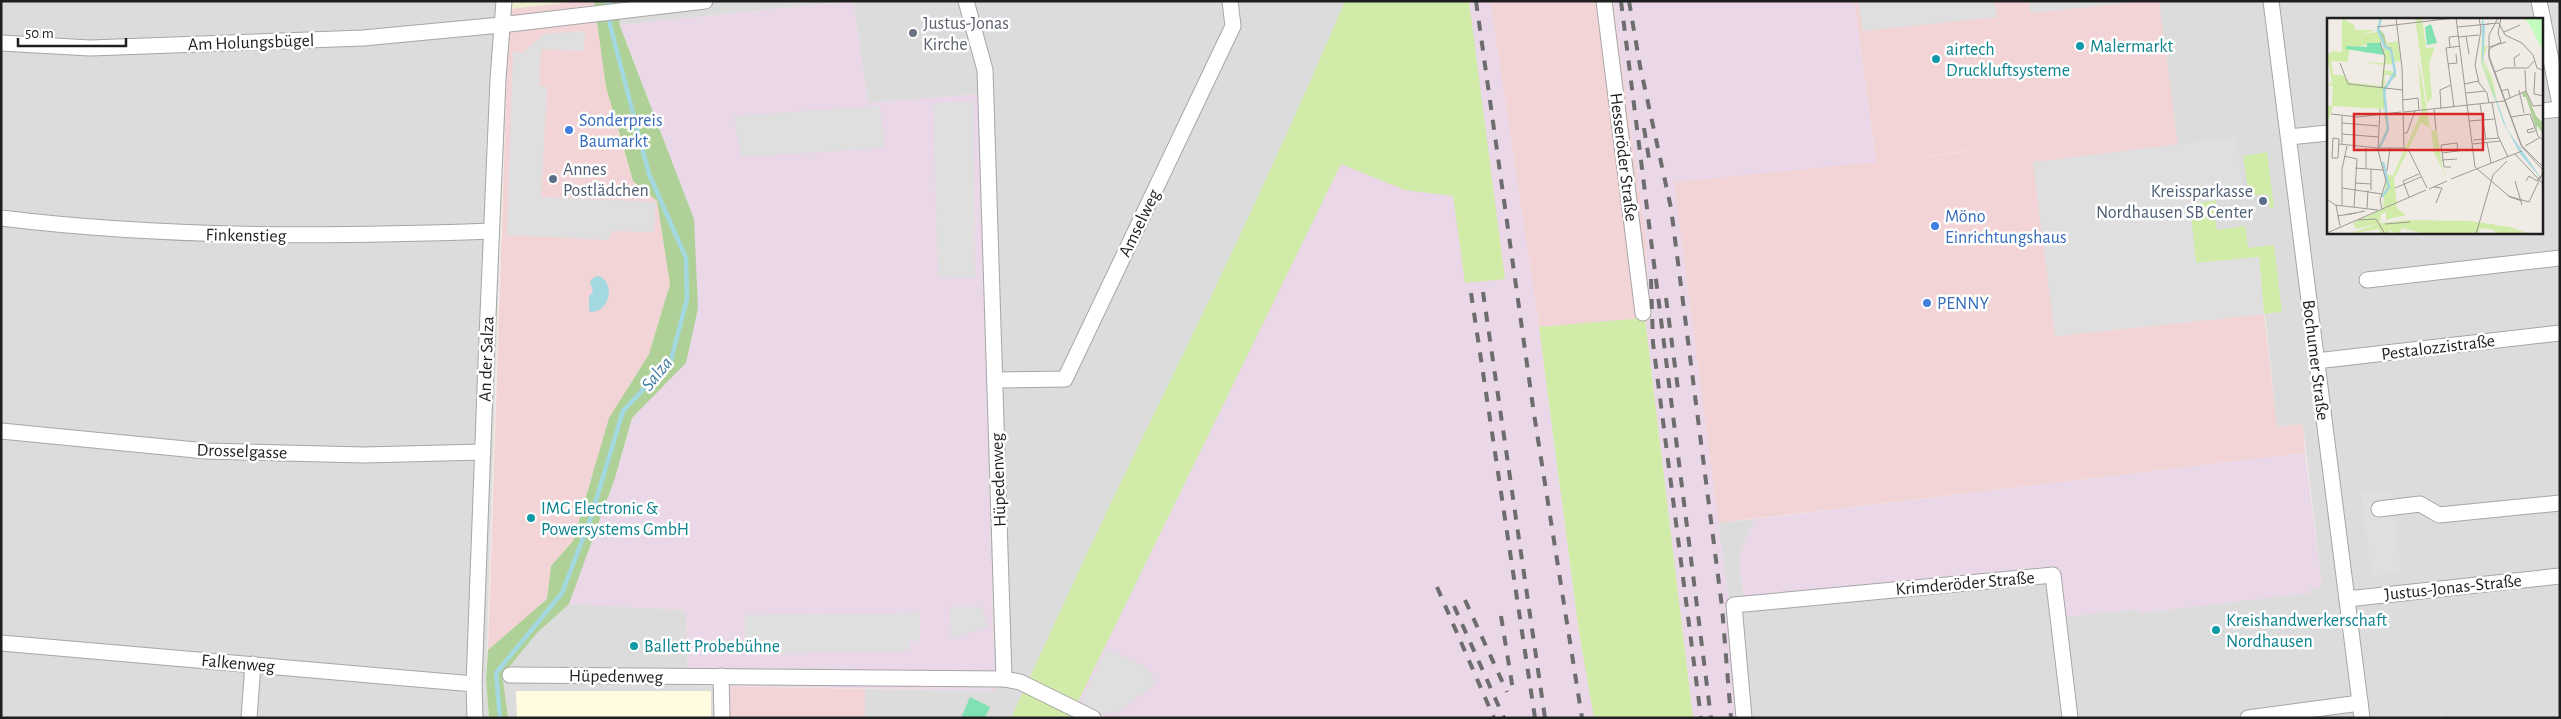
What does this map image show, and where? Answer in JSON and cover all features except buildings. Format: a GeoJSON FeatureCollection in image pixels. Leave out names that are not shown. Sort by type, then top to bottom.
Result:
{"type":"FeatureCollection","features":[{"type":"Feature","properties":{"kind":"street","name":"An der Salza"},"geometry":{"type":"LineString","coordinates":[[475,718],[474,684],[483,452],[501,25],[504,1]]}},
{"type":"Feature","properties":{"kind":"street"},"geometry":{"type":"LineString","coordinates":[[501,25],[705,1]]}},
{"type":"Feature","properties":{"kind":"street","name":"Hüpedenweg"},"geometry":{"type":"LineString","coordinates":[[510,674],[1004,679],[985,70],[966,1]]}},
{"type":"Feature","properties":{"kind":"street","name":"Amselweg"},"geometry":{"type":"LineString","coordinates":[[995,380],[1065,379],[1233,26],[1230,1]]}},
{"type":"Feature","properties":{"kind":"street","name":"Hesseröder Straße"},"geometry":{"type":"LineString","coordinates":[[1604,1],[1643,313]]}},
{"type":"Feature","properties":{"kind":"street","name":"Bochumer Straße"},"geometry":{"type":"LineString","coordinates":[[2271,1],[2361,711]]}},
{"type":"Feature","properties":{"kind":"street"},"geometry":{"type":"LineString","coordinates":[[2539,1],[2542,18]]}},
{"type":"Feature","properties":{"kind":"street","name":"Am Holungsbügel"},"geometry":{"type":"LineString","coordinates":[[1,42],[90,48],[363,38],[501,25]]}},
{"type":"Feature","properties":{"kind":"street"},"geometry":{"type":"LineString","coordinates":[[2544,26],[2560,104]]}},
{"type":"Feature","properties":{"kind":"street"},"geometry":{"type":"LineString","coordinates":[[2544,111],[2560,109]]}},
{"type":"Feature","properties":{"kind":"street"},"geometry":{"type":"LineString","coordinates":[[2289,137],[2327,133]]}},
{"type":"Feature","properties":{"kind":"street","name":"Finkenstieg"},"geometry":{"type":"LineString","coordinates":[[1,218],[102,228],[196,234],[340,237],[492,231]]}},
{"type":"Feature","properties":{"kind":"street"},"geometry":{"type":"LineString","coordinates":[[2366,280],[2560,258]]}},
{"type":"Feature","properties":{"kind":"street","name":"Pestalozzistraße"},"geometry":{"type":"LineString","coordinates":[[2316,361],[2560,333]]}},
{"type":"Feature","properties":{"kind":"street","name":"Drosselgasse"},"geometry":{"type":"LineString","coordinates":[[1,431],[206,451],[364,455],[483,452]]}},
{"type":"Feature","properties":{"kind":"street"},"geometry":{"type":"LineString","coordinates":[[2379,509],[2420,504],[2439,515],[2560,503]]}},
{"type":"Feature","properties":{"kind":"street","name":"Krimderöder Straße"},"geometry":{"type":"LineString","coordinates":[[1744,718],[1734,605],[2053,575],[2070,718]]}},
{"type":"Feature","properties":{"kind":"street","name":"Justus-Jonas-Straße"},"geometry":{"type":"LineString","coordinates":[[2347,599],[2560,576]]}},
{"type":"Feature","properties":{"kind":"street","name":"Falkenweg"},"geometry":{"type":"LineString","coordinates":[[1,644],[474,684]]}},
{"type":"Feature","properties":{"kind":"street"},"geometry":{"type":"LineString","coordinates":[[248,718],[253,664]]}},
{"type":"Feature","properties":{"kind":"street"},"geometry":{"type":"LineString","coordinates":[[721,676],[722,718]]}},
{"type":"Feature","properties":{"kind":"street"},"geometry":{"type":"LineString","coordinates":[[1004,679],[1020,682],[1093,718]]}},
{"type":"Feature","properties":{"kind":"street"},"geometry":{"type":"LineString","coordinates":[[2248,718],[2361,711]]}},
{"type":"Feature","properties":{"kind":"shaded area"},"geometry":{"type":"Polygon","coordinates":[[[1,1],[510,1],[500,232],[486,679],[489,718],[1,718],[1,1]]]}},
{"type":"Feature","properties":{"kind":"shaded area"},"geometry":{"type":"Polygon","coordinates":[[[594,1],[606,87],[633,181],[657,201],[670,284],[649,354],[628,387],[591,478],[573,541],[551,566],[547,599],[488,650],[509,9],[594,1]]]}},
{"type":"Feature","properties":{"kind":"shaded area"},"geometry":{"type":"Polygon","coordinates":[[[617,1],[852,1],[620,25],[617,1]]]}},
{"type":"Feature","properties":{"kind":"shaded area"},"geometry":{"type":"Polygon","coordinates":[[[853,1],[1345,1],[1303,100],[1202,318],[1108,509],[1011,718],[865,718],[865,689],[995,691],[978,94],[868,103],[853,1]]]}},
{"type":"Feature","properties":{"kind":"shaded area"},"geometry":{"type":"Polygon","coordinates":[[[853,1],[868,103],[978,94],[995,691],[688,685],[686,610],[569,604],[615,478],[632,418],[686,363],[694,219],[620,25],[853,1]]]}},
{"type":"Feature","properties":{"kind":"shaded area"},"geometry":{"type":"Polygon","coordinates":[[[1345,1],[1490,1],[1539,327],[1579,632],[1595,718],[1011,718],[1108,509],[1202,318],[1303,100],[1345,1]]]}},
{"type":"Feature","properties":{"kind":"shaded area"},"geometry":{"type":"Polygon","coordinates":[[[1490,1],[1613,1],[1647,245],[1645,318],[1539,327],[1490,1]]]}},
{"type":"Feature","properties":{"kind":"shaded area"},"geometry":{"type":"Polygon","coordinates":[[[1613,1],[1854,1],[1876,162],[1674,182],[1730,611],[1738,718],[1693,718],[1645,318],[1647,245],[1613,1]]]}},
{"type":"Feature","properties":{"kind":"shaded area"},"geometry":{"type":"Polygon","coordinates":[[[1854,1],[2159,1],[2178,145],[2055,336],[2264,314],[2277,427],[2303,424],[2305,453],[1718,523],[1674,182],[1876,161],[1854,1]],[[2019,145],[1917,157],[1938,155],[2019,145]]]}},
{"type":"Feature","properties":{"kind":"shaded area"},"geometry":{"type":"Polygon","coordinates":[[[1858,1],[1994,1],[1997,17],[1863,31],[1858,1]]]}},
{"type":"Feature","properties":{"kind":"shaded area"},"geometry":{"type":"Polygon","coordinates":[[[2029,1],[2145,1],[2031,13],[2029,1]]]}},
{"type":"Feature","properties":{"kind":"shaded area"},"geometry":{"type":"Polygon","coordinates":[[[2159,1],[2560,1],[2560,718],[1738,718],[1730,611],[1718,523],[1755,519],[1739,557],[1744,600],[2058,566],[2062,617],[2138,609],[2139,613],[2310,593],[2310,588],[2322,587],[2303,424],[2277,427],[2259,257],[2196,263],[2189,204],[2244,196],[2178,145],[2159,1]]]}},
{"type":"Feature","properties":{"kind":"shaded area"},"geometry":{"type":"Polygon","coordinates":[[[2545,1],[2557,1],[2560,17],[2560,81],[2545,1]]]}},
{"type":"Feature","properties":{"kind":"shaded area"},"geometry":{"type":"Polygon","coordinates":[[[585,31],[584,51],[541,49],[539,86],[547,87],[541,197],[656,202],[654,232],[612,231],[608,240],[507,235],[513,52],[522,53],[544,34],[585,31]]]}},
{"type":"Feature","properties":{"kind":"shaded area"},"geometry":{"type":"Polygon","coordinates":[[[974,101],[975,278],[938,277],[933,103],[974,101]]]}},
{"type":"Feature","properties":{"kind":"shaded area"},"geometry":{"type":"Polygon","coordinates":[[[880,106],[885,148],[741,157],[734,116],[880,106]]]}},
{"type":"Feature","properties":{"kind":"shaded area"},"geometry":{"type":"Polygon","coordinates":[[[2237,137],[2244,196],[2190,204],[2196,263],[2259,257],[2264,314],[2055,336],[2033,162],[2237,137]]]}},
{"type":"Feature","properties":{"kind":"shaded area"},"geometry":{"type":"Polygon","coordinates":[[[2305,453],[2322,587],[2310,588],[2310,593],[2139,613],[2138,609],[2062,617],[2058,566],[1744,600],[1739,557],[1755,519],[2305,453]]]}},
{"type":"Feature","properties":{"kind":"shaded area"},"geometry":{"type":"Polygon","coordinates":[[[2392,490],[2401,573],[2371,576],[2361,493],[2392,490]]]}},
{"type":"Feature","properties":{"kind":"shaded area"},"geometry":{"type":"Polygon","coordinates":[[[569,604],[686,610],[688,685],[714,686],[714,718],[508,718],[503,680],[506,671],[536,634],[569,604]]]}},
{"type":"Feature","properties":{"kind":"shaded area"},"geometry":{"type":"Polygon","coordinates":[[[950,607],[981,607],[989,627],[951,639],[950,607]]]}},
{"type":"Feature","properties":{"kind":"shaded area"},"geometry":{"type":"Polygon","coordinates":[[[920,613],[920,641],[910,641],[910,651],[745,654],[745,615],[920,613]]]}},
{"type":"Feature","properties":{"kind":"shaded area"},"geometry":{"type":"Polygon","coordinates":[[[1107,649],[1146,667],[1157,683],[1118,712],[1102,714],[1081,701],[1107,649]]]}},
{"type":"Feature","properties":{"kind":"shaded area"},"geometry":{"type":"Polygon","coordinates":[[[714,686],[865,689],[865,718],[714,718],[714,686]]]}},
{"type":"Feature","properties":{"kind":"shaded area"},"geometry":{"type":"Polygon","coordinates":[[[516,691],[711,691],[711,718],[517,718],[516,691]]]}},
{"type":"Feature","properties":{"kind":"shaded area"},"geometry":{"type":"Polygon","coordinates":[[[2444,712],[2445,718],[2408,718],[2408,716],[2444,712]]]}},
{"type":"Feature","properties":{"kind":"green space"},"geometry":{"type":"Polygon","coordinates":[[[510,1],[579,1],[509,9],[510,1]]]}},
{"type":"Feature","properties":{"kind":"green space"},"geometry":{"type":"Polygon","coordinates":[[[594,1],[617,1],[620,26],[694,219],[698,308],[686,363],[632,418],[615,478],[569,604],[536,634],[506,671],[503,680],[508,718],[489,718],[486,679],[488,650],[547,599],[551,566],[573,541],[609,418],[649,354],[670,284],[657,201],[633,181],[606,87],[594,1]]]}},
{"type":"Feature","properties":{"kind":"green space"},"geometry":{"type":"Polygon","coordinates":[[[1345,1],[1469,1],[1505,279],[1465,283],[1453,196],[1405,190],[1341,164],[1070,718],[1011,718],[1100,526],[1253,208],[1345,1]]]}},
{"type":"Feature","properties":{"kind":"green space"},"geometry":{"type":"Polygon","coordinates":[[[2267,152],[2274,208],[2270,209],[2268,194],[2249,196],[2243,156],[2267,152]]]}},
{"type":"Feature","properties":{"kind":"green space"},"geometry":{"type":"Polygon","coordinates":[[[2216,200],[2217,211],[2214,211],[2217,230],[2245,226],[2248,248],[2274,245],[2282,312],[2264,314],[2259,257],[2196,263],[2189,204],[2216,200]]]}},
{"type":"Feature","properties":{"kind":"green space"},"geometry":{"type":"Polygon","coordinates":[[[1645,318],[1693,718],[1594,718],[1579,632],[1539,327],[1645,318]]]}},
{"type":"Feature","properties":{"kind":"green space"},"geometry":{"type":"Polygon","coordinates":[[[970,697],[990,707],[985,718],[961,718],[970,697]]]}},
{"type":"Feature","properties":{"kind":"water"},"geometry":{"type":"Polygon","coordinates":[[[600,276],[608,285],[608,297],[603,307],[598,311],[592,312],[589,311],[589,297],[593,291],[590,282],[594,277],[600,276]]]}},
{"type":"Feature","properties":{"kind":"waterway","name":"Salza"},"geometry":{"type":"LineString","coordinates":[[500,718],[496,673],[562,593],[590,520],[623,411],[671,360],[687,299],[686,258],[649,174],[610,25],[608,1]]}},
{"type":"Feature","properties":{"kind":"railway"},"geometry":{"type":"LineString","coordinates":[[1476,1],[1534,414],[1582,718]]}},
{"type":"Feature","properties":{"kind":"railway"},"geometry":{"type":"LineString","coordinates":[[1621,1],[1711,718]]}},
{"type":"Feature","properties":{"kind":"railway"},"geometry":{"type":"LineString","coordinates":[[1629,1],[1640,66],[1671,208],[1722,607],[1731,718]]}},
{"type":"Feature","properties":{"kind":"railway"},"geometry":{"type":"LineString","coordinates":[[1644,128],[1650,165]]}},
{"type":"Feature","properties":{"kind":"railway"},"geometry":{"type":"LineString","coordinates":[[1651,279],[1653,343],[1701,718]]}},
{"type":"Feature","properties":{"kind":"railway"},"geometry":{"type":"LineString","coordinates":[[1483,292],[1545,718]]}},
{"type":"Feature","properties":{"kind":"railway"},"geometry":{"type":"LineString","coordinates":[[1471,293],[1535,718]]}},
{"type":"Feature","properties":{"kind":"railway"},"geometry":{"type":"LineString","coordinates":[[1666,298],[1679,397]]}},
{"type":"Feature","properties":{"kind":"railway"},"geometry":{"type":"LineString","coordinates":[[1437,587],[1494,718]]}},
{"type":"Feature","properties":{"kind":"railway"},"geometry":{"type":"LineString","coordinates":[[1465,600],[1507,692]]}},
{"type":"Feature","properties":{"kind":"railway"},"geometry":{"type":"LineString","coordinates":[[1454,606],[1504,718]]}},
{"type":"Feature","properties":{"kind":"railway"},"geometry":{"type":"LineString","coordinates":[[1501,616],[1513,690]]}},
{"type":"Feature","properties":{"kind":"place","name":"Justus-Jonas Kirche"},"geometry":{"type":"Point","coordinates":[913,33]}},
{"type":"Feature","properties":{"kind":"place","name":"Malermarkt"},"geometry":{"type":"Point","coordinates":[2080,46]}},
{"type":"Feature","properties":{"kind":"place","name":"airtech Druckluftsysteme"},"geometry":{"type":"Point","coordinates":[1936,59]}},
{"type":"Feature","properties":{"kind":"place","name":"Sonderpreis Baumarkt"},"geometry":{"type":"Point","coordinates":[569,130]}},
{"type":"Feature","properties":{"kind":"place","name":"Annes Postlädchen"},"geometry":{"type":"Point","coordinates":[553,179]}},
{"type":"Feature","properties":{"kind":"place","name":"Kreissparkasse Nordhausen SB Center"},"geometry":{"type":"Point","coordinates":[2263,201]}},
{"type":"Feature","properties":{"kind":"place","name":"Möno Einrichtungshaus"},"geometry":{"type":"Point","coordinates":[1935,226]}},
{"type":"Feature","properties":{"kind":"place","name":"PENNY"},"geometry":{"type":"Point","coordinates":[1927,303]}},
{"type":"Feature","properties":{"kind":"place","name":"IMG Electronic & Powersystems GmbH"},"geometry":{"type":"Point","coordinates":[531,518]}},
{"type":"Feature","properties":{"kind":"place","name":"Kreishandwerkerschaft Nordhausen"},"geometry":{"type":"Point","coordinates":[2216,630]}},
{"type":"Feature","properties":{"kind":"place","name":"Ballett Probebühne"},"geometry":{"type":"Point","coordinates":[634,646]}}]}
